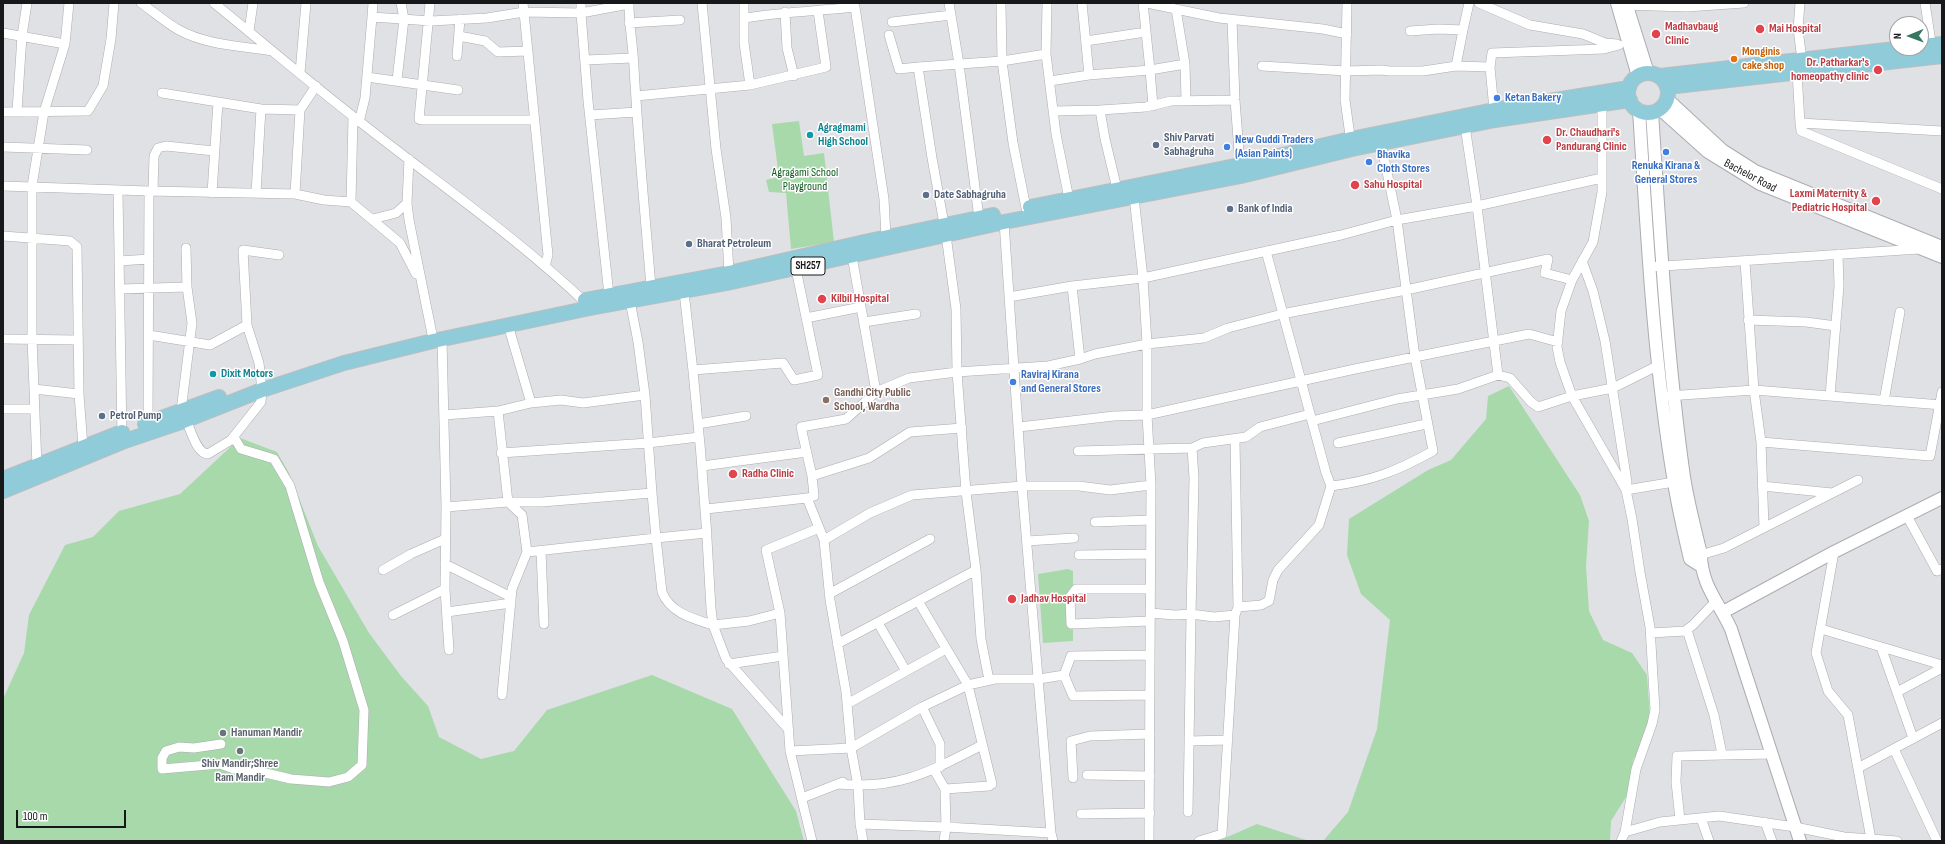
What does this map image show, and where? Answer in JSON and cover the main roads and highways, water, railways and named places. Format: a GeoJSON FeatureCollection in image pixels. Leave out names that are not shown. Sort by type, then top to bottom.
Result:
{"type":"FeatureCollection","features":[{"type":"Feature","properties":{"kind":"main road","name":"SH257"},"geometry":{"type":"LineString","coordinates":[[1800,66],[1934,50]]}},
{"type":"Feature","properties":{"kind":"main road","name":"SH257"},"geometry":{"type":"LineString","coordinates":[[437,337],[586,304],[630,301],[684,292],[796,269],[852,256],[945,230],[979,218],[1069,199],[1119,195],[1134,197],[1241,176],[1351,144],[1381,143],[1465,126],[1602,104],[1649,93],[1889,51]]}},
{"type":"Feature","properties":{"kind":"main road","name":"SH257"},"geometry":{"type":"LineString","coordinates":[[3,479],[83,448],[122,437],[262,385],[380,346],[508,325],[586,304],[609,295],[729,273],[886,237],[1004,222],[1240,165],[1351,144],[1494,110],[1649,93]]}},
{"type":"Feature","properties":{"kind":"main road","name":"SH257"},"geometry":{"type":"LineString","coordinates":[[3,491],[122,437],[148,423],[183,415]]}},
{"type":"Feature","properties":{"kind":"place","name":"Mai Hospital"},"geometry":{"type":"Point","coordinates":[1760,29]}},
{"type":"Feature","properties":{"kind":"place","name":"Madhavbaug Clinic"},"geometry":{"type":"Point","coordinates":[1656,34]}},
{"type":"Feature","properties":{"kind":"place","name":"Monginis cake shop"},"geometry":{"type":"Point","coordinates":[1734,59]}},
{"type":"Feature","properties":{"kind":"place","name":"Dr. Patharkar's homeopathy clinic"},"geometry":{"type":"Point","coordinates":[1878,70]}},
{"type":"Feature","properties":{"kind":"place","name":"Ketan Bakery"},"geometry":{"type":"Point","coordinates":[1497,98]}},
{"type":"Feature","properties":{"kind":"place","name":"Agragmami High School"},"geometry":{"type":"Point","coordinates":[810,135]}},
{"type":"Feature","properties":{"kind":"place","name":"Dr. Chaudhari's Pandurang Clinic"},"geometry":{"type":"Point","coordinates":[1547,140]}},
{"type":"Feature","properties":{"kind":"place","name":"Shiv Parvati Sabhagruha"},"geometry":{"type":"Point","coordinates":[1156,145]}},
{"type":"Feature","properties":{"kind":"place","name":"New Guddi Traders (Asian Paints)"},"geometry":{"type":"Point","coordinates":[1227,147]}},
{"type":"Feature","properties":{"kind":"place","name":"Renuka Kirana & General Stores"},"geometry":{"type":"Point","coordinates":[1666,152]}},
{"type":"Feature","properties":{"kind":"place","name":"Bhavika Cloth Stores"},"geometry":{"type":"Point","coordinates":[1369,162]}},
{"type":"Feature","properties":{"kind":"place","name":"Sahu Hospital"},"geometry":{"type":"Point","coordinates":[1355,185]}},
{"type":"Feature","properties":{"kind":"place","name":"Date Sabhagruha"},"geometry":{"type":"Point","coordinates":[926,195]}},
{"type":"Feature","properties":{"kind":"place","name":"Laxmi Maternity & Pediatric Hospital"},"geometry":{"type":"Point","coordinates":[1876,201]}},
{"type":"Feature","properties":{"kind":"place","name":"Bank of India"},"geometry":{"type":"Point","coordinates":[1230,209]}},
{"type":"Feature","properties":{"kind":"place","name":"Bharat Petroleum"},"geometry":{"type":"Point","coordinates":[689,244]}},
{"type":"Feature","properties":{"kind":"place","name":"Kilbil Hospital"},"geometry":{"type":"Point","coordinates":[822,299]}},
{"type":"Feature","properties":{"kind":"place","name":"Dixit Motors"},"geometry":{"type":"Point","coordinates":[213,374]}},
{"type":"Feature","properties":{"kind":"place","name":"Raviraj Kirana and General Stores"},"geometry":{"type":"Point","coordinates":[1013,382]}},
{"type":"Feature","properties":{"kind":"place","name":"Gandhi City Public School, Wardha"},"geometry":{"type":"Point","coordinates":[826,400]}},
{"type":"Feature","properties":{"kind":"place","name":"Petrol Pump"},"geometry":{"type":"Point","coordinates":[102,416]}},
{"type":"Feature","properties":{"kind":"place","name":"Radha Clinic"},"geometry":{"type":"Point","coordinates":[733,474]}},
{"type":"Feature","properties":{"kind":"place","name":"Jadhav Hospital"},"geometry":{"type":"Point","coordinates":[1012,599]}},
{"type":"Feature","properties":{"kind":"place","name":"Hanuman Mandir"},"geometry":{"type":"Point","coordinates":[223,733]}},
{"type":"Feature","properties":{"kind":"place","name":"Shiv Mandir;Shree Ram Mandir"},"geometry":{"type":"Point","coordinates":[240,751]}},
{"type":"Feature","properties":{"kind":"park label","name":"Agragami School Playground"},"geometry":{"type":"Point","coordinates":[805,180]}}]}
